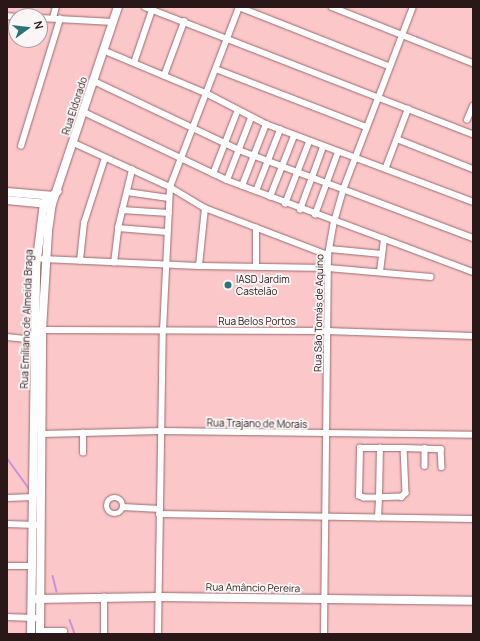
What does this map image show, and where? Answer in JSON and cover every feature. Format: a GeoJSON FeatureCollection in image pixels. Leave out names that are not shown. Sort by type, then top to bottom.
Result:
{"type":"FeatureCollection","features":[{"type":"Feature","properties":{"kind":"street"},"geometry":{"type":"LineString","coordinates":[[53,18],[56,7]]}},
{"type":"Feature","properties":{"kind":"street","name":"Rua Eldorado"},"geometry":{"type":"LineString","coordinates":[[111,23],[112,7]]}},
{"type":"Feature","properties":{"kind":"street","name":"Rua Eldorado"},"geometry":{"type":"LineString","coordinates":[[52,198],[74,143],[111,23],[118,7]]}},
{"type":"Feature","properties":{"kind":"street"},"geometry":{"type":"LineString","coordinates":[[146,7],[473,134]]}},
{"type":"Feature","properties":{"kind":"street"},"geometry":{"type":"LineString","coordinates":[[158,634],[163,331],[165,264],[170,187],[180,156],[216,69],[239,7],[389,66]]}},
{"type":"Feature","properties":{"kind":"street"},"geometry":{"type":"LineString","coordinates":[[332,7],[473,63]]}},
{"type":"Feature","properties":{"kind":"street","name":"Rua São Tomás de Aquino"},"geometry":{"type":"LineString","coordinates":[[324,634],[329,252],[334,222],[343,190],[389,66],[413,7]]}},
{"type":"Feature","properties":{"kind":"street"},"geometry":{"type":"LineString","coordinates":[[134,62],[152,10]]}},
{"type":"Feature","properties":{"kind":"street"},"geometry":{"type":"LineString","coordinates":[[48,18],[111,23]]}},
{"type":"Feature","properties":{"kind":"street"},"geometry":{"type":"LineString","coordinates":[[21,146],[60,19]]}},
{"type":"Feature","properties":{"kind":"street"},"geometry":{"type":"LineString","coordinates":[[164,76],[184,22]]}},
{"type":"Feature","properties":{"kind":"street"},"geometry":{"type":"LineString","coordinates":[[103,50],[206,93],[236,112],[294,136],[386,167],[473,202]]}},
{"type":"Feature","properties":{"kind":"street"},"geometry":{"type":"LineString","coordinates":[[216,69],[366,127]]}},
{"type":"Feature","properties":{"kind":"street"},"geometry":{"type":"LineString","coordinates":[[94,81],[192,125],[238,150],[473,238]]}},
{"type":"Feature","properties":{"kind":"street"},"geometry":{"type":"LineString","coordinates":[[467,120],[473,106]]}},
{"type":"Feature","properties":{"kind":"street"},"geometry":{"type":"LineString","coordinates":[[386,167],[408,109]]}},
{"type":"Feature","properties":{"kind":"street"},"geometry":{"type":"LineString","coordinates":[[84,112],[180,156],[213,174],[285,204],[473,272]]}},
{"type":"Feature","properties":{"kind":"street"},"geometry":{"type":"LineString","coordinates":[[213,174],[236,112]]}},
{"type":"Feature","properties":{"kind":"street"},"geometry":{"type":"LineString","coordinates":[[228,180],[251,118]]}},
{"type":"Feature","properties":{"kind":"street"},"geometry":{"type":"LineString","coordinates":[[242,186],[266,124]]}},
{"type":"Feature","properties":{"kind":"street"},"geometry":{"type":"LineString","coordinates":[[256,191],[280,130]]}},
{"type":"Feature","properties":{"kind":"street"},"geometry":{"type":"LineString","coordinates":[[270,197],[294,136]]}},
{"type":"Feature","properties":{"kind":"street"},"geometry":{"type":"LineString","coordinates":[[397,139],[473,169]]}},
{"type":"Feature","properties":{"kind":"street"},"geometry":{"type":"LineString","coordinates":[[285,204],[309,142]]}},
{"type":"Feature","properties":{"kind":"street"},"geometry":{"type":"LineString","coordinates":[[74,143],[170,187],[205,208],[256,228],[329,252],[382,254]]}},
{"type":"Feature","properties":{"kind":"street"},"geometry":{"type":"LineString","coordinates":[[300,210],[323,147]]}},
{"type":"Feature","properties":{"kind":"street"},"geometry":{"type":"LineString","coordinates":[[315,215],[338,152]]}},
{"type":"Feature","properties":{"kind":"street"},"geometry":{"type":"LineString","coordinates":[[80,261],[84,223],[105,158]]}},
{"type":"Feature","properties":{"kind":"street"},"geometry":{"type":"LineString","coordinates":[[114,263],[118,228],[132,170]]}},
{"type":"Feature","properties":{"kind":"street"},"geometry":{"type":"LineString","coordinates":[[7,192],[52,198]]}},
{"type":"Feature","properties":{"kind":"street"},"geometry":{"type":"LineString","coordinates":[[127,192],[169,198]]}},
{"type":"Feature","properties":{"kind":"street"},"geometry":{"type":"LineString","coordinates":[[7,200],[52,198]]}},
{"type":"Feature","properties":{"kind":"street","name":"Rua Emíliano de Almeida Braga"},"geometry":{"type":"LineString","coordinates":[[40,632],[36,618],[36,525],[33,497],[32,337],[41,258],[52,198]]}},
{"type":"Feature","properties":{"kind":"street"},"geometry":{"type":"LineString","coordinates":[[199,266],[205,208]]}},
{"type":"Feature","properties":{"kind":"street"},"geometry":{"type":"LineString","coordinates":[[122,210],[168,213]]}},
{"type":"Feature","properties":{"kind":"street"},"geometry":{"type":"LineString","coordinates":[[118,228],[167,232]]}},
{"type":"Feature","properties":{"kind":"street"},"geometry":{"type":"LineString","coordinates":[[256,228],[256,267]]}},
{"type":"Feature","properties":{"kind":"street"},"geometry":{"type":"LineString","coordinates":[[380,272],[384,240]]}},
{"type":"Feature","properties":{"kind":"street"},"geometry":{"type":"LineString","coordinates":[[41,258],[114,263],[199,266],[328,268],[431,277]]}},
{"type":"Feature","properties":{"kind":"street","name":"Rua Emíliano de Almeida Braga"},"geometry":{"type":"LineString","coordinates":[[36,599],[32,566],[42,434],[41,258]]}},
{"type":"Feature","properties":{"kind":"street","name":"Rua Belos Portos"},"geometry":{"type":"LineString","coordinates":[[42,330],[327,331],[473,336]]}},
{"type":"Feature","properties":{"kind":"street"},"geometry":{"type":"LineString","coordinates":[[7,338],[32,337]]}},
{"type":"Feature","properties":{"kind":"street","name":"Rua Trajano de Morais"},"geometry":{"type":"LineString","coordinates":[[42,434],[161,431],[473,435]]}},
{"type":"Feature","properties":{"kind":"street"},"geometry":{"type":"LineString","coordinates":[[83,433],[83,453]]}},
{"type":"Feature","properties":{"kind":"street"},"geometry":{"type":"LineString","coordinates":[[404,448],[404,495],[364,498],[358,492],[360,448],[380,448],[404,448],[425,448],[441,449],[442,467]]}},
{"type":"Feature","properties":{"kind":"street"},"geometry":{"type":"LineString","coordinates":[[378,518],[380,448]]}},
{"type":"Feature","properties":{"kind":"street"},"geometry":{"type":"LineString","coordinates":[[425,448],[425,466]]}},
{"type":"Feature","properties":{"kind":"street"},"geometry":{"type":"LineString","coordinates":[[7,498],[33,497]]}},
{"type":"Feature","properties":{"kind":"street"},"geometry":{"type":"LineString","coordinates":[[123,507],[160,511],[326,518],[473,519]]}},
{"type":"Feature","properties":{"kind":"street"},"geometry":{"type":"LineString","coordinates":[[7,524],[36,525]]}},
{"type":"Feature","properties":{"kind":"street"},"geometry":{"type":"LineString","coordinates":[[7,566],[32,566]]}},
{"type":"Feature","properties":{"kind":"street"},"geometry":{"type":"LineString","coordinates":[[104,597],[104,634]]}},
{"type":"Feature","properties":{"kind":"street","name":"Rua Amâncio Pereira"},"geometry":{"type":"LineString","coordinates":[[36,599],[159,597],[473,601]]}},
{"type":"Feature","properties":{"kind":"street"},"geometry":{"type":"LineString","coordinates":[[7,617],[36,618]]}},
{"type":"Feature","properties":{"kind":"street","name":"Rua Emíliano de Almeida Braga"},"geometry":{"type":"LineString","coordinates":[[31,634],[36,618]]}},
{"type":"Feature","properties":{"kind":"street"},"geometry":{"type":"LineString","coordinates":[[40,632],[64,631]]}},
{"type":"Feature","properties":{"kind":"waterway"},"geometry":{"type":"LineString","coordinates":[[7,458],[29,488]]}},
{"type":"Feature","properties":{"kind":"waterway"},"geometry":{"type":"LineString","coordinates":[[53,576],[57,592]]}},
{"type":"Feature","properties":{"kind":"waterway"},"geometry":{"type":"LineString","coordinates":[[70,620],[75,634]]}},
{"type":"Feature","properties":{"kind":"place","name":"IASD Jardim Castelão"},"geometry":{"type":"Point","coordinates":[228,285]}}]}
